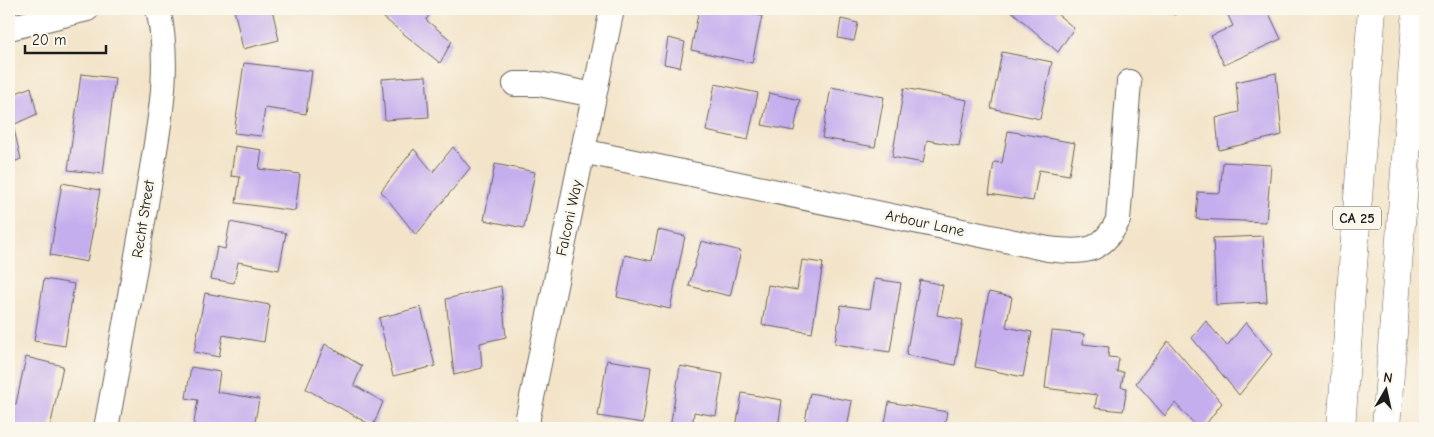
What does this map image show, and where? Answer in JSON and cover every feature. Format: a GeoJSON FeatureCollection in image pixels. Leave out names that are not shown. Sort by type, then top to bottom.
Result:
{"type":"FeatureCollection","features":[{"type":"Feature","properties":{"kind":"main road","name":"CA 25"},"geometry":{"type":"LineString","coordinates":[[1341,428],[1372,9]]}},
{"type":"Feature","properties":{"kind":"main road","name":"CA 25"},"geometry":{"type":"LineString","coordinates":[[1386,428],[1417,9]]}},
{"type":"Feature","properties":{"kind":"street"},"geometry":{"type":"LineString","coordinates":[[9,28],[87,9]]}},
{"type":"Feature","properties":{"kind":"street","name":"Recht Street"},"geometry":{"type":"LineString","coordinates":[[106,428],[160,118],[166,65],[164,38],[158,9]]}},
{"type":"Feature","properties":{"kind":"street","name":"Falconi Way"},"geometry":{"type":"LineString","coordinates":[[528,428],[528,417],[612,9]]}},
{"type":"Feature","properties":{"kind":"street","name":"Arbour Lane"},"geometry":{"type":"LineString","coordinates":[[582,151],[1048,249],[1076,252],[1095,248],[1104,242],[1111,234],[1118,220],[1129,82]]}},
{"type":"Feature","properties":{"kind":"street"},"geometry":{"type":"LineString","coordinates":[[515,84],[539,84],[594,95]]}},
{"type":"Feature","properties":{"kind":"building"},"geometry":{"type":"Polygon","coordinates":[[[234,9],[272,9],[279,40],[243,49],[234,9]]]}},
{"type":"Feature","properties":{"kind":"building"},"geometry":{"type":"Polygon","coordinates":[[[390,9],[433,9],[426,20],[452,41],[440,63],[384,18],[390,9]]]}},
{"type":"Feature","properties":{"kind":"building"},"geometry":{"type":"Polygon","coordinates":[[[699,9],[725,9],[762,16],[752,63],[691,50],[699,9]]]}},
{"type":"Feature","properties":{"kind":"building"},"geometry":{"type":"Polygon","coordinates":[[[1009,9],[1059,9],[1056,13],[1074,28],[1058,52],[1009,9]]]}},
{"type":"Feature","properties":{"kind":"building"},"geometry":{"type":"Polygon","coordinates":[[[1163,9],[1178,9],[1175,15],[1163,9]]]}},
{"type":"Feature","properties":{"kind":"building"},"geometry":{"type":"Polygon","coordinates":[[[1225,9],[1267,9],[1281,39],[1224,65],[1211,36],[1233,26],[1225,9]]]}},
{"type":"Feature","properties":{"kind":"building"},"geometry":{"type":"Polygon","coordinates":[[[841,19],[858,23],[854,41],[838,38],[841,19]]]}},
{"type":"Feature","properties":{"kind":"building"},"geometry":{"type":"Polygon","coordinates":[[[668,38],[685,42],[680,67],[664,64],[668,38]]]}},
{"type":"Feature","properties":{"kind":"building"},"geometry":{"type":"Polygon","coordinates":[[[1002,52],[1052,62],[1040,119],[991,108],[1002,52]]]}},
{"type":"Feature","properties":{"kind":"building"},"geometry":{"type":"Polygon","coordinates":[[[244,63],[312,71],[306,114],[265,108],[261,136],[234,133],[244,63]]]}},
{"type":"Feature","properties":{"kind":"building"},"geometry":{"type":"Polygon","coordinates":[[[1276,73],[1282,135],[1219,150],[1216,118],[1239,112],[1236,82],[1276,73]]]}},
{"type":"Feature","properties":{"kind":"building"},"geometry":{"type":"Polygon","coordinates":[[[81,74],[115,78],[103,174],[68,170],[81,74]]]}},
{"type":"Feature","properties":{"kind":"building"},"geometry":{"type":"Polygon","coordinates":[[[426,76],[429,117],[385,120],[382,79],[426,76]]]}},
{"type":"Feature","properties":{"kind":"building"},"geometry":{"type":"Polygon","coordinates":[[[715,84],[758,93],[748,140],[706,131],[715,84]]]}},
{"type":"Feature","properties":{"kind":"building"},"geometry":{"type":"Polygon","coordinates":[[[31,87],[37,114],[13,125],[21,159],[9,164],[9,96],[31,87]]]}},
{"type":"Feature","properties":{"kind":"building"},"geometry":{"type":"Polygon","coordinates":[[[831,87],[884,97],[875,147],[822,138],[831,87]]]}},
{"type":"Feature","properties":{"kind":"building"},"geometry":{"type":"Polygon","coordinates":[[[904,88],[967,100],[959,146],[927,140],[923,163],[892,157],[904,88]]]}},
{"type":"Feature","properties":{"kind":"building"},"geometry":{"type":"Polygon","coordinates":[[[769,93],[800,100],[794,131],[762,125],[769,93]]]}},
{"type":"Feature","properties":{"kind":"building"},"geometry":{"type":"Polygon","coordinates":[[[1008,131],[1075,143],[1069,175],[1039,170],[1033,201],[989,194],[994,162],[1002,163],[1008,131]]]}},
{"type":"Feature","properties":{"kind":"building"},"geometry":{"type":"Polygon","coordinates":[[[235,146],[262,150],[259,169],[300,174],[295,211],[236,203],[240,177],[231,176],[235,146]]]}},
{"type":"Feature","properties":{"kind":"building"},"geometry":{"type":"Polygon","coordinates":[[[453,147],[470,168],[416,235],[381,191],[414,149],[433,172],[453,147]]]}},
{"type":"Feature","properties":{"kind":"building"},"geometry":{"type":"Polygon","coordinates":[[[1223,162],[1271,165],[1266,222],[1196,219],[1198,192],[1220,193],[1223,162]]]}},
{"type":"Feature","properties":{"kind":"building"},"geometry":{"type":"Polygon","coordinates":[[[495,164],[535,172],[524,228],[484,220],[495,164]]]}},
{"type":"Feature","properties":{"kind":"building"},"geometry":{"type":"Polygon","coordinates":[[[62,183],[100,190],[87,262],[50,255],[62,183]]]}},
{"type":"Feature","properties":{"kind":"building"},"geometry":{"type":"Polygon","coordinates":[[[230,222],[286,233],[279,270],[238,262],[234,283],[211,279],[217,247],[225,249],[230,222]]]}},
{"type":"Feature","properties":{"kind":"building"},"geometry":{"type":"Polygon","coordinates":[[[658,230],[685,236],[670,309],[617,297],[625,255],[652,261],[658,230]]]}},
{"type":"Feature","properties":{"kind":"building"},"geometry":{"type":"Polygon","coordinates":[[[1263,236],[1267,302],[1216,305],[1213,238],[1263,236]]]}},
{"type":"Feature","properties":{"kind":"building"},"geometry":{"type":"Polygon","coordinates":[[[701,241],[741,251],[730,296],[689,286],[701,241]]]}},
{"type":"Feature","properties":{"kind":"building"},"geometry":{"type":"Polygon","coordinates":[[[802,260],[823,263],[812,333],[762,325],[768,285],[797,290],[802,260]]]}},
{"type":"Feature","properties":{"kind":"building"},"geometry":{"type":"Polygon","coordinates":[[[44,279],[74,284],[65,346],[34,341],[44,279]]]}},
{"type":"Feature","properties":{"kind":"building"},"geometry":{"type":"Polygon","coordinates":[[[875,279],[901,283],[890,352],[835,344],[841,305],[870,309],[875,279]]]}},
{"type":"Feature","properties":{"kind":"building"},"geometry":{"type":"Polygon","coordinates":[[[920,280],[943,285],[937,315],[963,320],[955,365],[906,355],[920,280]]]}},
{"type":"Feature","properties":{"kind":"building"},"geometry":{"type":"Polygon","coordinates":[[[501,286],[506,337],[480,343],[482,368],[454,375],[446,299],[501,286]]]}},
{"type":"Feature","properties":{"kind":"building"},"geometry":{"type":"Polygon","coordinates":[[[989,292],[1012,297],[1006,327],[1032,332],[1023,377],[975,367],[989,292]]]}},
{"type":"Feature","properties":{"kind":"building"},"geometry":{"type":"Polygon","coordinates":[[[205,293],[270,305],[264,342],[223,335],[219,357],[194,352],[205,293]]]}},
{"type":"Feature","properties":{"kind":"building"},"geometry":{"type":"Polygon","coordinates":[[[421,307],[435,366],[393,376],[379,318],[421,307]]]}},
{"type":"Feature","properties":{"kind":"building"},"geometry":{"type":"Polygon","coordinates":[[[1206,321],[1227,346],[1246,322],[1272,354],[1239,395],[1192,338],[1206,321]]]}},
{"type":"Feature","properties":{"kind":"building"},"geometry":{"type":"Polygon","coordinates":[[[1052,331],[1084,334],[1083,344],[1109,347],[1108,357],[1119,358],[1117,372],[1124,372],[1121,387],[1127,388],[1123,411],[1095,408],[1097,395],[1045,388],[1052,331]]]}},
{"type":"Feature","properties":{"kind":"building"},"geometry":{"type":"Polygon","coordinates":[[[1168,341],[1222,403],[1203,428],[1198,428],[1175,403],[1165,416],[1136,383],[1168,341]]]}},
{"type":"Feature","properties":{"kind":"building"},"geometry":{"type":"Polygon","coordinates":[[[325,344],[362,366],[354,385],[383,402],[373,426],[306,389],[325,344]]]}},
{"type":"Feature","properties":{"kind":"building"},"geometry":{"type":"Polygon","coordinates":[[[26,357],[63,366],[50,428],[9,428],[9,403],[16,404],[26,357]]]}},
{"type":"Feature","properties":{"kind":"building"},"geometry":{"type":"Polygon","coordinates":[[[607,360],[651,367],[643,423],[598,416],[607,360]]]}},
{"type":"Feature","properties":{"kind":"building"},"geometry":{"type":"Polygon","coordinates":[[[680,366],[723,374],[716,416],[694,412],[692,428],[670,428],[680,366]]]}},
{"type":"Feature","properties":{"kind":"building"},"geometry":{"type":"Polygon","coordinates":[[[191,367],[220,372],[217,392],[259,399],[254,428],[193,428],[198,400],[186,398],[191,367]]]}},
{"type":"Feature","properties":{"kind":"building"},"geometry":{"type":"Polygon","coordinates":[[[742,393],[782,400],[778,428],[736,428],[742,393]]]}},
{"type":"Feature","properties":{"kind":"building"},"geometry":{"type":"Polygon","coordinates":[[[810,393],[852,401],[847,428],[804,428],[810,393]]]}},
{"type":"Feature","properties":{"kind":"building"},"geometry":{"type":"Polygon","coordinates":[[[889,402],[947,412],[944,428],[884,428],[889,402]]]}},
{"type":"Feature","properties":{"kind":"building"},"geometry":{"type":"Polygon","coordinates":[[[1037,424],[1054,427],[1054,428],[1036,428],[1037,424]]]}}]}
